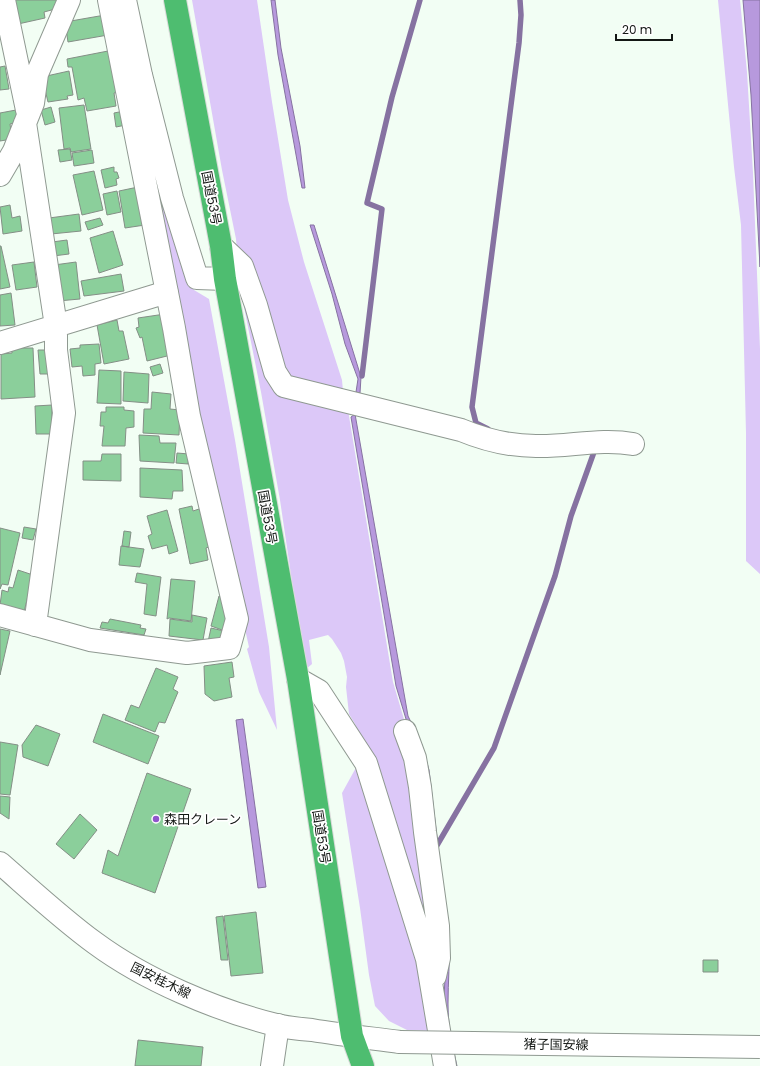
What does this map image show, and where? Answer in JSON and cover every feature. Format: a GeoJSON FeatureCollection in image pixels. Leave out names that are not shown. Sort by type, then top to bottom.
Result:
{"type":"FeatureCollection","features":[{"type":"Feature","properties":{"kind":"highway","name":"国道53号"},"geometry":{"type":"LineString","coordinates":[[175,0],[221,246],[225,279],[298,679],[352,1036],[363,1066]]}},
{"type":"Feature","properties":{"kind":"highway","name":"国道53号"},"geometry":{"type":"LineString","coordinates":[[348,1066],[352,1036]]}},
{"type":"Feature","properties":{"kind":"street"},"geometry":{"type":"LineString","coordinates":[[4,0],[26,119],[56,326],[56,350],[64,413],[35,625]]}},
{"type":"Feature","properties":{"kind":"street"},"geometry":{"type":"LineString","coordinates":[[0,175],[14,151],[33,103],[37,74],[69,0]]}},
{"type":"Feature","properties":{"kind":"street"},"geometry":{"type":"LineString","coordinates":[[0,615],[90,640],[187,653],[229,648],[237,619],[189,416],[167,292],[109,0]]}},
{"type":"Feature","properties":{"kind":"street"},"geometry":{"type":"LineString","coordinates":[[125,0],[141,75],[172,198],[197,278],[225,279]]}},
{"type":"Feature","properties":{"kind":"street"},"geometry":{"type":"LineString","coordinates":[[221,246],[242,266],[256,305],[275,372],[284,386],[461,430],[487,440],[514,445],[536,446],[620,441],[634,444]]}},
{"type":"Feature","properties":{"kind":"street"},"geometry":{"type":"LineString","coordinates":[[0,343],[167,292]]}},
{"type":"Feature","properties":{"kind":"street"},"geometry":{"type":"LineString","coordinates":[[298,679],[319,691],[366,763],[427,959],[445,1066]]}},
{"type":"Feature","properties":{"kind":"street"},"geometry":{"type":"LineString","coordinates":[[405,731],[415,758],[420,787],[438,926],[440,958],[432,990]]}},
{"type":"Feature","properties":{"kind":"street","name":"国安桂木線"},"geometry":{"type":"LineString","coordinates":[[0,863],[60,916],[96,944],[138,971],[230,1012],[278,1025],[352,1036]]}},
{"type":"Feature","properties":{"kind":"street"},"geometry":{"type":"LineString","coordinates":[[272,1066],[278,1025]]}},
{"type":"Feature","properties":{"kind":"street","name":"猪子国安線"},"geometry":{"type":"LineString","coordinates":[[352,1036],[400,1042],[760,1047]]}},
{"type":"Feature","properties":{"kind":"shaded area"},"geometry":{"type":"Polygon","coordinates":[[[120,0],[187,277],[194,290],[209,299],[235,440],[269,647],[277,730],[259,692],[247,649],[249,647],[199,424],[120,0]]]}},
{"type":"Feature","properties":{"kind":"shaded area"},"geometry":{"type":"Polygon","coordinates":[[[192,0],[257,0],[288,200],[304,262],[342,380],[343,391],[290,381],[237,251],[192,0]]]}},
{"type":"Feature","properties":{"kind":"shaded area"},"geometry":{"type":"Polygon","coordinates":[[[271,0],[275,0],[281,48],[300,146],[305,188],[302,188],[278,55],[271,0]]]}},
{"type":"Feature","properties":{"kind":"shaded area"},"geometry":{"type":"Polygon","coordinates":[[[718,0],[740,0],[747,72],[753,173],[760,349],[760,574],[746,561],[746,433],[741,225],[718,0]]]}},
{"type":"Feature","properties":{"kind":"shaded area"},"geometry":{"type":"Polygon","coordinates":[[[743,0],[760,0],[760,267],[751,95],[743,0]]]}},
{"type":"Feature","properties":{"kind":"shaded area"},"geometry":{"type":"Polygon","coordinates":[[[310,225],[314,225],[361,377],[360,393],[356,392],[358,379],[345,344],[332,294],[310,225]]]}},
{"type":"Feature","properties":{"kind":"shaded area"},"geometry":{"type":"Polygon","coordinates":[[[238,277],[267,366],[347,404],[393,682],[406,726],[436,954],[363,741],[349,714],[346,687],[347,677],[344,661],[341,653],[328,635],[309,640],[312,664],[305,670],[280,500],[261,392],[238,277]]]}},
{"type":"Feature","properties":{"kind":"shaded area"},"geometry":{"type":"Polygon","coordinates":[[[355,414],[408,716],[422,745],[429,770],[449,939],[448,1012],[457,1066],[451,1066],[444,998],[446,958],[419,747],[406,719],[396,686],[351,417],[355,414]]]}},
{"type":"Feature","properties":{"kind":"shaded area"},"geometry":{"type":"Polygon","coordinates":[[[243,719],[266,887],[258,888],[236,720],[243,719]]]}},
{"type":"Feature","properties":{"kind":"shaded area"},"geometry":{"type":"Polygon","coordinates":[[[358,764],[397,879],[434,1031],[407,1030],[389,1021],[375,1006],[342,793],[358,764]]]}},
{"type":"Feature","properties":{"kind":"building"},"geometry":{"type":"Polygon","coordinates":[[[13,0],[58,0],[59,8],[44,12],[45,18],[18,24],[13,0]]]}},
{"type":"Feature","properties":{"kind":"building"},"geometry":{"type":"Polygon","coordinates":[[[105,15],[108,35],[68,42],[65,22],[105,15]]]}},
{"type":"Feature","properties":{"kind":"building"},"geometry":{"type":"Polygon","coordinates":[[[108,51],[120,92],[114,93],[116,106],[87,111],[84,98],[78,100],[72,67],[68,67],[67,59],[108,51]]]}},
{"type":"Feature","properties":{"kind":"building"},"geometry":{"type":"Polygon","coordinates":[[[5,66],[9,89],[0,90],[0,67],[5,66]]]}},
{"type":"Feature","properties":{"kind":"building"},"geometry":{"type":"Polygon","coordinates":[[[69,71],[73,95],[67,96],[68,99],[48,102],[42,77],[69,71]]]}},
{"type":"Feature","properties":{"kind":"building"},"geometry":{"type":"Polygon","coordinates":[[[84,105],[91,149],[71,152],[70,148],[64,149],[59,108],[84,105]]]}},
{"type":"Feature","properties":{"kind":"building"},"geometry":{"type":"Polygon","coordinates":[[[51,107],[55,122],[45,125],[41,110],[51,107]]]}},
{"type":"Feature","properties":{"kind":"building"},"geometry":{"type":"Polygon","coordinates":[[[16,110],[18,122],[10,124],[12,139],[0,141],[0,113],[16,110]]]}},
{"type":"Feature","properties":{"kind":"building"},"geometry":{"type":"Polygon","coordinates":[[[124,111],[126,125],[116,127],[114,113],[124,111]]]}},
{"type":"Feature","properties":{"kind":"building"},"geometry":{"type":"Polygon","coordinates":[[[70,149],[72,160],[60,162],[58,150],[70,149]]]}},
{"type":"Feature","properties":{"kind":"building"},"geometry":{"type":"Polygon","coordinates":[[[92,150],[94,163],[74,166],[72,153],[92,150]]]}},
{"type":"Feature","properties":{"kind":"building"},"geometry":{"type":"Polygon","coordinates":[[[114,167],[114,172],[117,172],[119,178],[116,179],[117,185],[105,188],[101,170],[114,167]]]}},
{"type":"Feature","properties":{"kind":"building"},"geometry":{"type":"Polygon","coordinates":[[[94,171],[103,210],[82,215],[73,175],[94,171]]]}},
{"type":"Feature","properties":{"kind":"building"},"geometry":{"type":"Polygon","coordinates":[[[138,187],[145,225],[125,228],[119,191],[138,187]]]}},
{"type":"Feature","properties":{"kind":"building"},"geometry":{"type":"Polygon","coordinates":[[[117,191],[121,212],[107,215],[103,194],[117,191]]]}},
{"type":"Feature","properties":{"kind":"building"},"geometry":{"type":"Polygon","coordinates":[[[10,205],[12,218],[20,216],[22,231],[3,234],[0,207],[10,205]]]}},
{"type":"Feature","properties":{"kind":"building"},"geometry":{"type":"Polygon","coordinates":[[[79,214],[81,231],[51,234],[49,218],[79,214]]]}},
{"type":"Feature","properties":{"kind":"building"},"geometry":{"type":"Polygon","coordinates":[[[100,218],[103,225],[88,230],[85,222],[100,218]]]}},
{"type":"Feature","properties":{"kind":"building"},"geometry":{"type":"Polygon","coordinates":[[[113,231],[123,265],[99,273],[90,238],[113,231]]]}},
{"type":"Feature","properties":{"kind":"building"},"geometry":{"type":"Polygon","coordinates":[[[67,240],[69,254],[53,256],[52,242],[67,240]]]}},
{"type":"Feature","properties":{"kind":"building"},"geometry":{"type":"Polygon","coordinates":[[[0,246],[10,287],[0,289],[0,246]]]}},
{"type":"Feature","properties":{"kind":"building"},"geometry":{"type":"Polygon","coordinates":[[[34,262],[37,287],[16,290],[12,265],[34,262]]]}},
{"type":"Feature","properties":{"kind":"building"},"geometry":{"type":"Polygon","coordinates":[[[76,262],[80,299],[58,301],[54,265],[76,262]]]}},
{"type":"Feature","properties":{"kind":"building"},"geometry":{"type":"Polygon","coordinates":[[[121,274],[124,291],[84,296],[81,281],[121,274]]]}},
{"type":"Feature","properties":{"kind":"building"},"geometry":{"type":"Polygon","coordinates":[[[11,293],[15,325],[0,326],[0,295],[11,293]]]}},
{"type":"Feature","properties":{"kind":"building"},"geometry":{"type":"Polygon","coordinates":[[[165,314],[171,355],[147,361],[142,337],[140,338],[136,328],[139,327],[138,318],[165,314]]]}},
{"type":"Feature","properties":{"kind":"building"},"geometry":{"type":"Polygon","coordinates":[[[117,320],[119,331],[123,331],[129,359],[104,364],[97,325],[117,320]]]}},
{"type":"Feature","properties":{"kind":"building"},"geometry":{"type":"Polygon","coordinates":[[[99,344],[101,363],[95,364],[95,375],[83,376],[82,366],[72,367],[70,349],[80,348],[80,345],[99,344]]]}},
{"type":"Feature","properties":{"kind":"building"},"geometry":{"type":"Polygon","coordinates":[[[12,348],[33,348],[35,397],[1,399],[1,354],[12,353],[12,348]]]}},
{"type":"Feature","properties":{"kind":"building"},"geometry":{"type":"Polygon","coordinates":[[[38,350],[50,350],[52,374],[40,374],[38,350]]]}},
{"type":"Feature","properties":{"kind":"building"},"geometry":{"type":"Polygon","coordinates":[[[160,364],[163,373],[153,376],[150,367],[160,364]]]}},
{"type":"Feature","properties":{"kind":"building"},"geometry":{"type":"Polygon","coordinates":[[[99,370],[121,371],[121,404],[97,403],[99,370]]]}},
{"type":"Feature","properties":{"kind":"building"},"geometry":{"type":"Polygon","coordinates":[[[124,372],[149,374],[148,403],[123,401],[124,372]]]}},
{"type":"Feature","properties":{"kind":"building"},"geometry":{"type":"Polygon","coordinates":[[[152,392],[171,394],[170,409],[180,410],[179,435],[143,433],[144,409],[151,409],[152,392]]]}},
{"type":"Feature","properties":{"kind":"building"},"geometry":{"type":"Polygon","coordinates":[[[52,405],[52,434],[36,434],[35,406],[52,405]]]}},
{"type":"Feature","properties":{"kind":"building"},"geometry":{"type":"Polygon","coordinates":[[[106,407],[124,407],[124,410],[134,411],[134,427],[126,428],[125,446],[102,446],[104,426],[100,426],[101,412],[106,412],[106,407]]]}},
{"type":"Feature","properties":{"kind":"building"},"geometry":{"type":"Polygon","coordinates":[[[139,435],[159,436],[160,443],[176,443],[174,463],[140,461],[139,435]]]}},
{"type":"Feature","properties":{"kind":"building"},"geometry":{"type":"Polygon","coordinates":[[[177,453],[189,454],[188,464],[176,463],[177,453]]]}},
{"type":"Feature","properties":{"kind":"building"},"geometry":{"type":"Polygon","coordinates":[[[102,454],[121,454],[121,481],[83,480],[83,461],[101,461],[102,454]]]}},
{"type":"Feature","properties":{"kind":"building"},"geometry":{"type":"Polygon","coordinates":[[[140,468],[182,470],[183,491],[173,491],[172,499],[140,497],[140,468]]]}},
{"type":"Feature","properties":{"kind":"building"},"geometry":{"type":"Polygon","coordinates":[[[192,506],[193,511],[202,508],[212,546],[206,548],[208,560],[190,564],[179,509],[192,506]]]}},
{"type":"Feature","properties":{"kind":"building"},"geometry":{"type":"Polygon","coordinates":[[[167,510],[178,551],[169,554],[167,545],[152,549],[148,536],[152,534],[147,516],[167,510]]]}},
{"type":"Feature","properties":{"kind":"building"},"geometry":{"type":"Polygon","coordinates":[[[24,527],[36,529],[33,540],[22,538],[24,527]]]}},
{"type":"Feature","properties":{"kind":"building"},"geometry":{"type":"Polygon","coordinates":[[[0,528],[20,533],[8,585],[2,584],[0,589],[0,528]]]}},
{"type":"Feature","properties":{"kind":"building"},"geometry":{"type":"Polygon","coordinates":[[[124,531],[131,532],[129,547],[122,546],[124,531]]]}},
{"type":"Feature","properties":{"kind":"building"},"geometry":{"type":"Polygon","coordinates":[[[121,546],[144,549],[140,567],[119,565],[121,546]]]}},
{"type":"Feature","properties":{"kind":"building"},"geometry":{"type":"Polygon","coordinates":[[[18,570],[33,575],[24,612],[0,605],[2,590],[8,592],[9,587],[13,588],[18,570]]]}},
{"type":"Feature","properties":{"kind":"building"},"geometry":{"type":"Polygon","coordinates":[[[137,573],[161,577],[156,616],[144,614],[147,584],[135,582],[137,573]]]}},
{"type":"Feature","properties":{"kind":"building"},"geometry":{"type":"Polygon","coordinates":[[[171,579],[195,581],[191,621],[167,619],[171,579]]]}},
{"type":"Feature","properties":{"kind":"building"},"geometry":{"type":"Polygon","coordinates":[[[219,596],[223,597],[228,619],[225,631],[211,626],[219,596]]]}},
{"type":"Feature","properties":{"kind":"building"},"geometry":{"type":"Polygon","coordinates":[[[192,615],[207,618],[203,640],[169,636],[170,619],[192,622],[192,615]]]}},
{"type":"Feature","properties":{"kind":"building"},"geometry":{"type":"Polygon","coordinates":[[[110,619],[141,625],[140,628],[146,629],[144,635],[100,628],[102,622],[108,623],[110,619]]]}},
{"type":"Feature","properties":{"kind":"building"},"geometry":{"type":"Polygon","coordinates":[[[211,628],[224,631],[219,641],[208,642],[211,628]]]}},
{"type":"Feature","properties":{"kind":"building"},"geometry":{"type":"Polygon","coordinates":[[[0,629],[10,631],[0,675],[0,629]]]}},
{"type":"Feature","properties":{"kind":"building"},"geometry":{"type":"Polygon","coordinates":[[[232,662],[234,677],[229,678],[232,697],[214,701],[205,694],[204,666],[232,662]]]}},
{"type":"Feature","properties":{"kind":"building"},"geometry":{"type":"Polygon","coordinates":[[[156,668],[178,677],[173,689],[178,692],[165,723],[159,722],[155,732],[125,720],[131,705],[139,708],[156,668]]]}},
{"type":"Feature","properties":{"kind":"building"},"geometry":{"type":"Polygon","coordinates":[[[103,714],[159,736],[148,764],[93,742],[103,714]]]}},
{"type":"Feature","properties":{"kind":"building"},"geometry":{"type":"Polygon","coordinates":[[[36,725],[60,734],[48,766],[23,757],[22,745],[36,725]]]}},
{"type":"Feature","properties":{"kind":"building"},"geometry":{"type":"Polygon","coordinates":[[[0,742],[18,745],[10,795],[0,794],[0,742]]]}},
{"type":"Feature","properties":{"kind":"building","name":"森田クレーン"},"geometry":{"type":"Polygon","coordinates":[[[147,773],[191,789],[155,893],[102,873],[108,850],[118,856],[147,773]]]}},
{"type":"Feature","properties":{"kind":"building"},"geometry":{"type":"Polygon","coordinates":[[[0,796],[10,797],[9,819],[0,813],[0,796]]]}},
{"type":"Feature","properties":{"kind":"building"},"geometry":{"type":"Polygon","coordinates":[[[80,814],[97,830],[74,859],[56,844],[80,814]]]}},
{"type":"Feature","properties":{"kind":"building"},"geometry":{"type":"Polygon","coordinates":[[[256,912],[263,973],[231,976],[224,916],[256,912]]]}},
{"type":"Feature","properties":{"kind":"building"},"geometry":{"type":"Polygon","coordinates":[[[223,916],[228,960],[221,960],[216,917],[223,916]]]}},
{"type":"Feature","properties":{"kind":"building"},"geometry":{"type":"Polygon","coordinates":[[[703,960],[718,960],[718,972],[703,972],[703,960]]]}},
{"type":"Feature","properties":{"kind":"building"},"geometry":{"type":"Polygon","coordinates":[[[138,1040],[203,1047],[201,1066],[135,1066],[138,1040]]]}},
{"type":"Feature","properties":{"kind":"waterway"},"geometry":{"type":"LineString","coordinates":[[362,376],[382,209],[367,203],[392,97],[420,0]]}},
{"type":"Feature","properties":{"kind":"waterway"},"geometry":{"type":"LineString","coordinates":[[488,429],[476,423],[472,407],[519,43],[521,15],[520,0]]}},
{"type":"Feature","properties":{"kind":"waterway"},"geometry":{"type":"LineString","coordinates":[[436,847],[494,748],[555,576],[571,516],[594,452]]}},
{"type":"Feature","properties":{"kind":"place","name":"森田クレーン"},"geometry":{"type":"Point","coordinates":[156,819]}}]}
